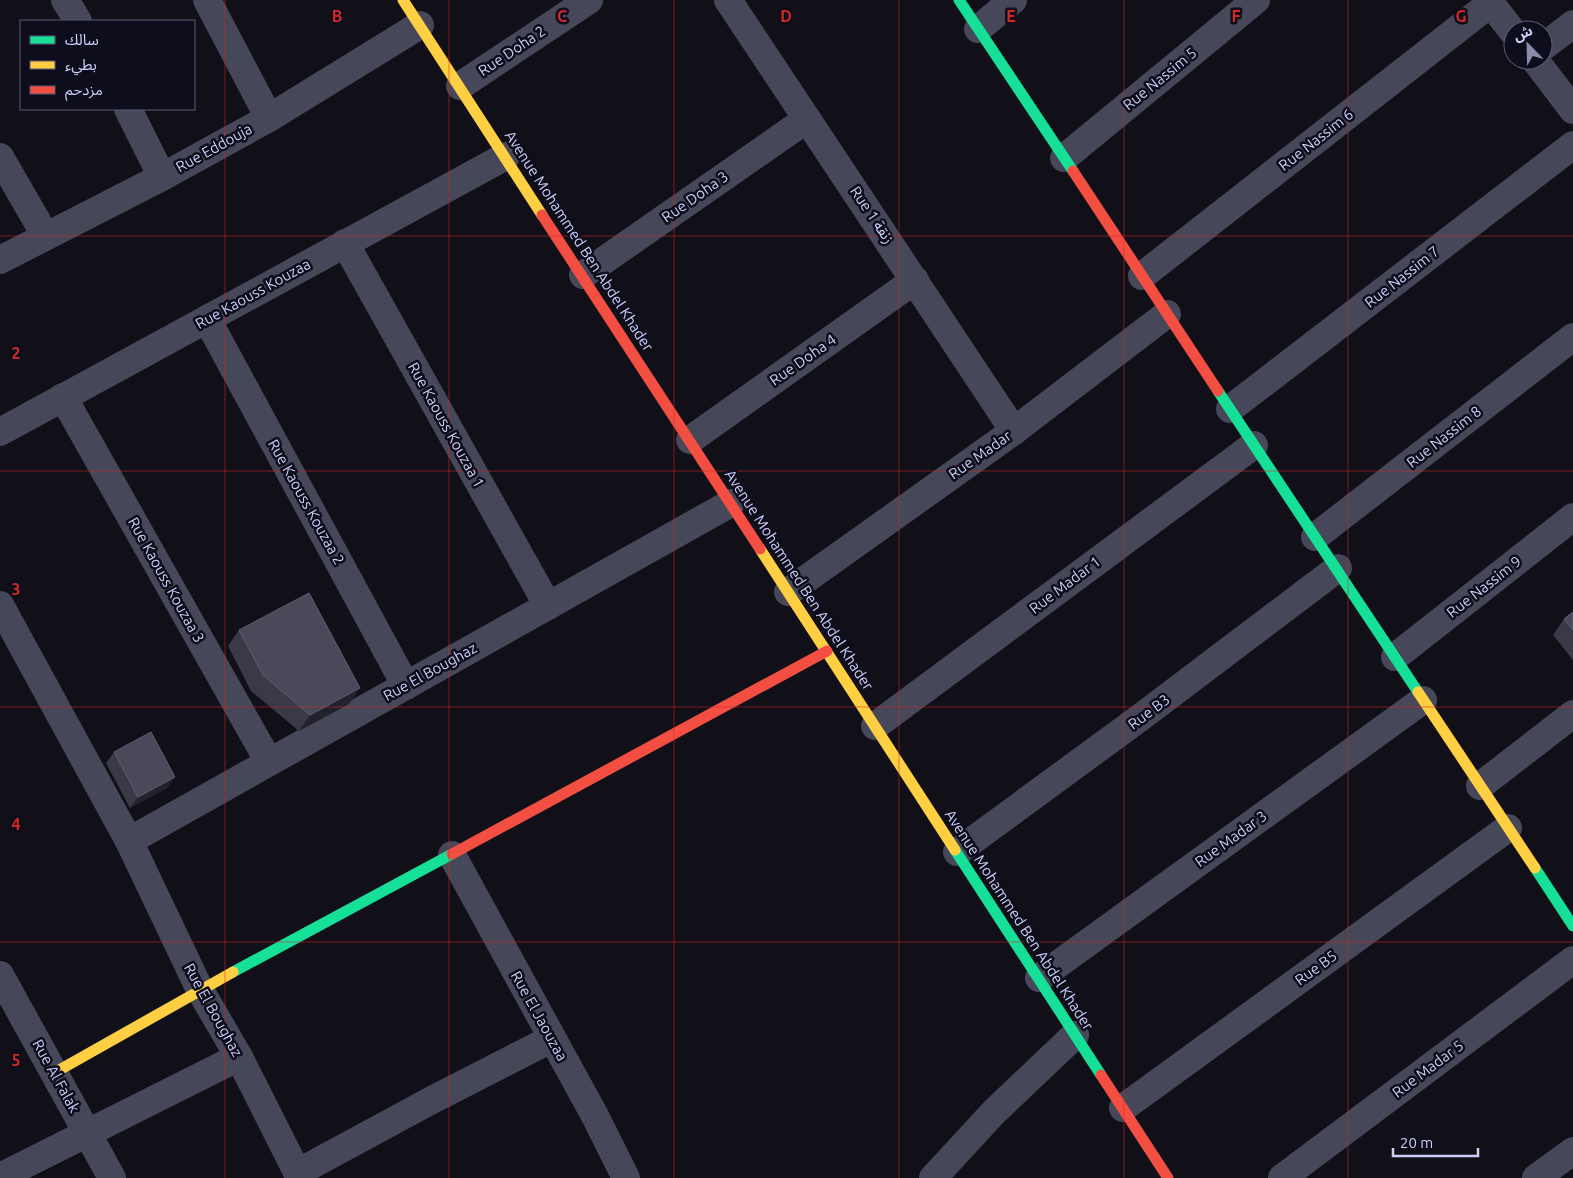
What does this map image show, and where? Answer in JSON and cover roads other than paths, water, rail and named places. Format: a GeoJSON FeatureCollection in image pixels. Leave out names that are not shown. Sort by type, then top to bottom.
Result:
{"type":"FeatureCollection","features":[{"type":"Feature","properties":{"kind":"street"},"geometry":{"type":"LineString","coordinates":[[65,0],[77,20]]}},
{"type":"Feature","properties":{"kind":"street"},"geometry":{"type":"LineString","coordinates":[[206,0],[270,118]]}},
{"type":"Feature","properties":{"kind":"street","name":"Avenue Mohammed Ben Abdel Khader"},"geometry":{"type":"LineString","coordinates":[[403,0],[1168,1178]]}},
{"type":"Feature","properties":{"kind":"street","name":"Rue Doha 2"},"geometry":{"type":"LineString","coordinates":[[460,86],[589,0]]}},
{"type":"Feature","properties":{"kind":"street","name":"Rue 1 زنقة"},"geometry":{"type":"LineString","coordinates":[[728,0],[1014,431]]}},
{"type":"Feature","properties":{"kind":"street"},"geometry":{"type":"LineString","coordinates":[[959,0],[1230,410],[1338,568],[1508,828],[1570,916]]}},
{"type":"Feature","properties":{"kind":"street"},"geometry":{"type":"LineString","coordinates":[[978,29],[1013,0]]}},
{"type":"Feature","properties":{"kind":"street","name":"Rue Nassim 5"},"geometry":{"type":"LineString","coordinates":[[1064,158],[1256,0]]}},
{"type":"Feature","properties":{"kind":"street"},"geometry":{"type":"LineString","coordinates":[[1490,2],[1504,20]]}},
{"type":"Feature","properties":{"kind":"street","name":"Rue Nassim 6"},"geometry":{"type":"LineString","coordinates":[[1142,276],[1490,2]]}},
{"type":"Feature","properties":{"kind":"street","name":"Rue Eddouja"},"geometry":{"type":"LineString","coordinates":[[0,260],[44,235],[162,177],[270,118],[420,24]]}},
{"type":"Feature","properties":{"kind":"street"},"geometry":{"type":"LineString","coordinates":[[1553,39],[1573,24]]}},
{"type":"Feature","properties":{"kind":"street"},"geometry":{"type":"LineString","coordinates":[[1542,70],[1573,110]]}},
{"type":"Feature","properties":{"kind":"street"},"geometry":{"type":"LineString","coordinates":[[128,110],[162,177]]}},
{"type":"Feature","properties":{"kind":"street","name":"Rue Doha 3"},"geometry":{"type":"LineString","coordinates":[[583,275],[807,119]]}},
{"type":"Feature","properties":{"kind":"street","name":"Rue Nassim 7"},"geometry":{"type":"LineString","coordinates":[[1230,410],[1573,146]]}},
{"type":"Feature","properties":{"kind":"street","name":"Rue Kaouss Kouzaa"},"geometry":{"type":"LineString","coordinates":[[0,432],[506,156]]}},
{"type":"Feature","properties":{"kind":"street"},"geometry":{"type":"LineString","coordinates":[[0,158],[44,235]]}},
{"type":"Feature","properties":{"kind":"street","name":"Rue Kaouss Kouzaa 1"},"geometry":{"type":"LineString","coordinates":[[345,243],[548,606]]}},
{"type":"Feature","properties":{"kind":"street","name":"Rue Doha 4"},"geometry":{"type":"LineString","coordinates":[[690,440],[915,280]]}},
{"type":"Feature","properties":{"kind":"street","name":"Rue Madar"},"geometry":{"type":"LineString","coordinates":[[788,592],[1014,431],[1167,314]]}},
{"type":"Feature","properties":{"kind":"street","name":"Rue Kaouss Kouzaa 2"},"geometry":{"type":"LineString","coordinates":[[207,319],[406,686]]}},
{"type":"Feature","properties":{"kind":"street","name":"Rue Nassim 8"},"geometry":{"type":"LineString","coordinates":[[1315,537],[1573,336]]}},
{"type":"Feature","properties":{"kind":"street","name":"Rue Kaouss Kouzaa 3"},"geometry":{"type":"LineString","coordinates":[[63,397],[269,762]]}},
{"type":"Feature","properties":{"kind":"street","name":"Rue Madar 1"},"geometry":{"type":"LineString","coordinates":[[875,726],[1254,445]]}},
{"type":"Feature","properties":{"kind":"street","name":"Rue El Boughaz"},"geometry":{"type":"LineString","coordinates":[[129,841],[731,504]]}},
{"type":"Feature","properties":{"kind":"street","name":"Rue Nassim 9"},"geometry":{"type":"LineString","coordinates":[[1395,657],[1573,517]]}},
{"type":"Feature","properties":{"kind":"street","name":"Rue B3"},"geometry":{"type":"LineString","coordinates":[[957,852],[1141,717],[1338,568]]}},
{"type":"Feature","properties":{"kind":"street","name":"Rue El Boughaz"},"geometry":{"type":"LineString","coordinates":[[0,605],[129,841],[200,990],[238,1056],[298,1175]]}},
{"type":"Feature","properties":{"kind":"street"},"geometry":{"type":"LineString","coordinates":[[54,1073],[200,990],[827,651]]}},
{"type":"Feature","properties":{"kind":"street","name":"Rue Madar 3"},"geometry":{"type":"LineString","coordinates":[[1039,978],[1423,700]]}},
{"type":"Feature","properties":{"kind":"street"},"geometry":{"type":"LineString","coordinates":[[1480,786],[1573,714]]}},
{"type":"Feature","properties":{"kind":"street","name":"Rue B5"},"geometry":{"type":"LineString","coordinates":[[1123,1108],[1508,828]]}},
{"type":"Feature","properties":{"kind":"street","name":"Rue El Jaouzaa"},"geometry":{"type":"LineString","coordinates":[[452,855],[551,1039],[595,1116],[626,1178]]}},
{"type":"Feature","properties":{"kind":"street","name":"Rue Madar 5"},"geometry":{"type":"LineString","coordinates":[[1282,1178],[1573,960]]}},
{"type":"Feature","properties":{"kind":"street","name":"Rue Al Falak"},"geometry":{"type":"LineString","coordinates":[[0,975],[112,1178]]}},
{"type":"Feature","properties":{"kind":"street"},"geometry":{"type":"LineString","coordinates":[[933,1178],[994,1112],[1075,1035]]}},
{"type":"Feature","properties":{"kind":"street"},"geometry":{"type":"LineString","coordinates":[[298,1175],[551,1039]]}},
{"type":"Feature","properties":{"kind":"street"},"geometry":{"type":"LineString","coordinates":[[0,1177],[238,1056]]}},
{"type":"Feature","properties":{"kind":"street"},"geometry":{"type":"LineString","coordinates":[[1536,1178],[1573,1151]]}}]}
